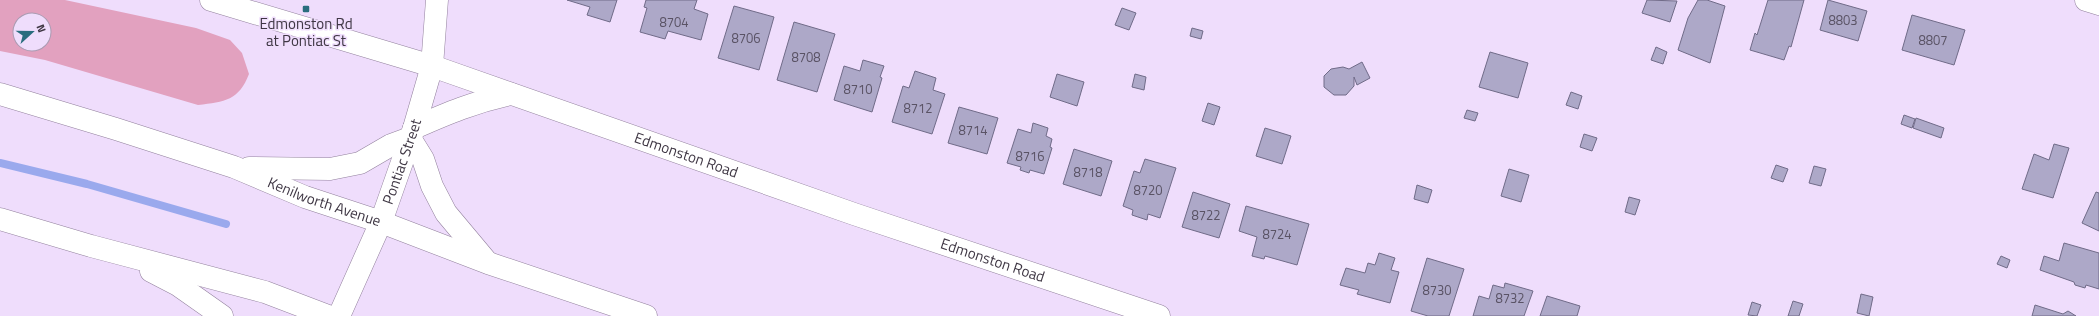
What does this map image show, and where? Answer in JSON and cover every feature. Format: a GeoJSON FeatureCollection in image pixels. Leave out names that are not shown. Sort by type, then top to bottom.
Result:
{"type":"FeatureCollection","features":[{"type":"Feature","properties":{"kind":"main road","name":"Edmonston Road"},"geometry":{"type":"LineString","coordinates":[[211,0],[432,66],[862,217],[1159,316]]}},
{"type":"Feature","properties":{"kind":"main road","name":"Pontiac Street"},"geometry":{"type":"LineString","coordinates":[[339,316],[382,222],[412,133],[432,66],[437,0]]}},
{"type":"Feature","properties":{"kind":"main road"},"geometry":{"type":"LineString","coordinates":[[2086,0],[2099,4]]}},
{"type":"Feature","properties":{"kind":"main road","name":"Kenilworth Avenue"},"geometry":{"type":"LineString","coordinates":[[0,94],[234,167],[305,197],[382,222],[488,263],[646,316]]}},
{"type":"Feature","properties":{"kind":"main road"},"geometry":{"type":"LineString","coordinates":[[234,167],[330,169],[360,163],[457,108],[511,94]]}},
{"type":"Feature","properties":{"kind":"main road"},"geometry":{"type":"LineString","coordinates":[[412,133],[432,186],[446,214],[488,263]]}},
{"type":"Feature","properties":{"kind":"main road"},"geometry":{"type":"LineString","coordinates":[[0,220],[265,292],[328,316]]}},
{"type":"Feature","properties":{"kind":"main road"},"geometry":{"type":"LineString","coordinates":[[118,253],[178,285],[222,316]]}},
{"type":"Feature","properties":{"kind":"shaded area"},"geometry":{"type":"Polygon","coordinates":[[[0,0],[65,0],[196,28],[230,40],[242,53],[249,74],[241,89],[230,98],[216,103],[198,105],[45,60],[0,51],[0,0]]]}},
{"type":"Feature","properties":{"kind":"building"},"geometry":{"type":"Polygon","coordinates":[[[567,0],[617,0],[610,22],[587,15],[590,7],[567,0]]]}},
{"type":"Feature","properties":{"kind":"building"},"geometry":{"type":"Polygon","coordinates":[[[646,0],[697,0],[694,9],[708,14],[701,40],[668,31],[665,39],[640,32],[647,8],[644,7],[646,0]]]}},
{"type":"Feature","properties":{"kind":"building"},"geometry":{"type":"Polygon","coordinates":[[[1647,0],[1677,1],[1670,22],[1642,13],[1647,0]]]}},
{"type":"Feature","properties":{"kind":"building"},"geometry":{"type":"Polygon","coordinates":[[[1698,0],[1707,0],[1725,6],[1710,63],[1678,50],[1688,18],[1698,0]]]}},
{"type":"Feature","properties":{"kind":"building"},"geometry":{"type":"Polygon","coordinates":[[[1768,0],[1804,0],[1791,47],[1789,46],[1784,60],[1750,50],[1755,33],[1757,35],[1768,0]]]}},
{"type":"Feature","properties":{"kind":"building"},"geometry":{"type":"Polygon","coordinates":[[[1828,0],[1867,11],[1858,41],[1820,30],[1828,0]]]}},
{"type":"Feature","properties":{"kind":"building"},"geometry":{"type":"Polygon","coordinates":[[[734,6],[774,17],[759,70],[718,58],[734,6]]]}},
{"type":"Feature","properties":{"kind":"building"},"geometry":{"type":"Polygon","coordinates":[[[1122,8],[1136,13],[1129,30],[1115,25],[1122,8]]]}},
{"type":"Feature","properties":{"kind":"building"},"geometry":{"type":"Polygon","coordinates":[[[1912,15],[1965,30],[1954,65],[1902,50],[1912,15]]]}},
{"type":"Feature","properties":{"kind":"building"},"geometry":{"type":"Polygon","coordinates":[[[794,22],[835,34],[817,92],[777,80],[794,22]]]}},
{"type":"Feature","properties":{"kind":"building"},"geometry":{"type":"Polygon","coordinates":[[[1192,28],[1203,31],[1201,39],[1190,36],[1192,28]]]}},
{"type":"Feature","properties":{"kind":"building"},"geometry":{"type":"Polygon","coordinates":[[[1656,47],[1667,52],[1663,64],[1651,60],[1656,47]]]}},
{"type":"Feature","properties":{"kind":"building"},"geometry":{"type":"Polygon","coordinates":[[[1490,52],[1528,63],[1518,98],[1479,87],[1490,52]]]}},
{"type":"Feature","properties":{"kind":"building"},"geometry":{"type":"Polygon","coordinates":[[[863,60],[884,66],[872,112],[834,100],[844,66],[860,71],[863,60]]]}},
{"type":"Feature","properties":{"kind":"building"},"geometry":{"type":"Polygon","coordinates":[[[1362,62],[1370,78],[1357,85],[1354,77],[1354,86],[1346,95],[1334,95],[1324,87],[1324,76],[1331,69],[1343,67],[1349,69],[1362,62]]]}},
{"type":"Feature","properties":{"kind":"building"},"geometry":{"type":"Polygon","coordinates":[[[915,71],[936,78],[933,90],[945,94],[932,134],[892,122],[903,86],[909,88],[915,71]]]}},
{"type":"Feature","properties":{"kind":"building"},"geometry":{"type":"Polygon","coordinates":[[[1057,74],[1084,82],[1077,106],[1050,97],[1057,74]]]}},
{"type":"Feature","properties":{"kind":"building"},"geometry":{"type":"Polygon","coordinates":[[[1135,74],[1146,77],[1144,90],[1132,87],[1135,74]]]}},
{"type":"Feature","properties":{"kind":"building"},"geometry":{"type":"Polygon","coordinates":[[[1571,92],[1582,96],[1578,109],[1566,105],[1571,92]]]}},
{"type":"Feature","properties":{"kind":"building"},"geometry":{"type":"Polygon","coordinates":[[[1208,103],[1220,107],[1214,125],[1202,121],[1208,103]]]}},
{"type":"Feature","properties":{"kind":"building"},"geometry":{"type":"Polygon","coordinates":[[[959,107],[998,118],[987,154],[948,143],[959,107]]]}},
{"type":"Feature","properties":{"kind":"building"},"geometry":{"type":"Polygon","coordinates":[[[1467,110],[1478,113],[1475,121],[1464,118],[1467,110]]]}},
{"type":"Feature","properties":{"kind":"building"},"geometry":{"type":"Polygon","coordinates":[[[1904,115],[1915,119],[1912,128],[1901,124],[1904,115]]]}},
{"type":"Feature","properties":{"kind":"building"},"geometry":{"type":"Polygon","coordinates":[[[1916,118],[1944,128],[1941,138],[1913,128],[1916,118]]]}},
{"type":"Feature","properties":{"kind":"building"},"geometry":{"type":"Polygon","coordinates":[[[1033,123],[1048,128],[1046,136],[1052,139],[1050,147],[1052,148],[1044,174],[1030,170],[1029,173],[1020,170],[1021,167],[1007,163],[1018,129],[1031,133],[1033,123]]]}},
{"type":"Feature","properties":{"kind":"building"},"geometry":{"type":"Polygon","coordinates":[[[1265,128],[1291,136],[1282,164],[1256,156],[1265,128]]]}},
{"type":"Feature","properties":{"kind":"building"},"geometry":{"type":"Polygon","coordinates":[[[1584,134],[1597,138],[1592,151],[1580,147],[1584,134]]]}},
{"type":"Feature","properties":{"kind":"building"},"geometry":{"type":"Polygon","coordinates":[[[2054,144],[2069,148],[2053,198],[2022,189],[2034,154],[2049,160],[2054,144]]]}},
{"type":"Feature","properties":{"kind":"building"},"geometry":{"type":"Polygon","coordinates":[[[1074,149],[1112,161],[1101,196],[1063,184],[1074,149]]]}},
{"type":"Feature","properties":{"kind":"building"},"geometry":{"type":"Polygon","coordinates":[[[1145,159],[1176,168],[1160,218],[1148,214],[1147,220],[1132,215],[1133,210],[1123,206],[1134,171],[1140,173],[1145,159]]]}},
{"type":"Feature","properties":{"kind":"building"},"geometry":{"type":"Polygon","coordinates":[[[1776,165],[1788,169],[1783,182],[1771,178],[1776,165]]]}},
{"type":"Feature","properties":{"kind":"building"},"geometry":{"type":"Polygon","coordinates":[[[1814,166],[1826,169],[1821,186],[1809,183],[1814,166]]]}},
{"type":"Feature","properties":{"kind":"building"},"geometry":{"type":"Polygon","coordinates":[[[1509,169],[1529,175],[1521,202],[1501,196],[1509,169]]]}},
{"type":"Feature","properties":{"kind":"building"},"geometry":{"type":"Polygon","coordinates":[[[1417,185],[1432,190],[1428,203],[1414,199],[1417,185]]]}},
{"type":"Feature","properties":{"kind":"building"},"geometry":{"type":"Polygon","coordinates":[[[1193,192],[1230,204],[1219,238],[1182,227],[1193,192]]]}},
{"type":"Feature","properties":{"kind":"building"},"geometry":{"type":"Polygon","coordinates":[[[2096,192],[2099,193],[2099,231],[2082,223],[2096,192]]]}},
{"type":"Feature","properties":{"kind":"building"},"geometry":{"type":"Polygon","coordinates":[[[1629,197],[1640,200],[1635,215],[1625,212],[1629,197]]]}},
{"type":"Feature","properties":{"kind":"building"},"geometry":{"type":"Polygon","coordinates":[[[1246,206],[1309,224],[1297,265],[1265,256],[1264,259],[1252,256],[1257,237],[1239,231],[1246,206]]]}},
{"type":"Feature","properties":{"kind":"building"},"geometry":{"type":"Polygon","coordinates":[[[2064,243],[2099,253],[2099,289],[2086,285],[2085,288],[2075,285],[2074,282],[2040,270],[2044,256],[2059,261],[2064,243]]]}},
{"type":"Feature","properties":{"kind":"building"},"geometry":{"type":"Polygon","coordinates":[[[1379,253],[1395,258],[1391,270],[1399,272],[1390,303],[1357,294],[1359,290],[1340,285],[1346,268],[1365,273],[1368,263],[1375,265],[1379,253]]]}},
{"type":"Feature","properties":{"kind":"building"},"geometry":{"type":"Polygon","coordinates":[[[2001,256],[2010,260],[2007,268],[1997,264],[2001,256]]]}},
{"type":"Feature","properties":{"kind":"building"},"geometry":{"type":"Polygon","coordinates":[[[1427,258],[1464,269],[1449,316],[1428,316],[1411,311],[1427,258]]]}},
{"type":"Feature","properties":{"kind":"building"},"geometry":{"type":"Polygon","coordinates":[[[1505,283],[1533,291],[1524,316],[1473,316],[1479,296],[1489,299],[1493,285],[1504,288],[1505,283]]]}},
{"type":"Feature","properties":{"kind":"building"},"geometry":{"type":"Polygon","coordinates":[[[1861,294],[1873,297],[1869,316],[1857,313],[1861,294]]]}},
{"type":"Feature","properties":{"kind":"building"},"geometry":{"type":"Polygon","coordinates":[[[1547,296],[1580,306],[1577,316],[1540,316],[1547,296]]]}},
{"type":"Feature","properties":{"kind":"building"},"geometry":{"type":"Polygon","coordinates":[[[1793,301],[1803,304],[1799,316],[1788,316],[1793,301]]]}},
{"type":"Feature","properties":{"kind":"building"},"geometry":{"type":"Polygon","coordinates":[[[1752,302],[1761,305],[1757,316],[1748,315],[1752,302]]]}},
{"type":"Feature","properties":{"kind":"building"},"geometry":{"type":"Polygon","coordinates":[[[2035,305],[2063,314],[2068,311],[2076,316],[2032,316],[2035,305]]]}},
{"type":"Feature","properties":{"kind":"waterway"},"geometry":{"type":"LineString","coordinates":[[0,163],[87,184],[226,224]]}},
{"type":"Feature","properties":{"kind":"place","name":"Edmonston Rd at Pontiac St"},"geometry":{"type":"Point","coordinates":[306,9]}}]}
